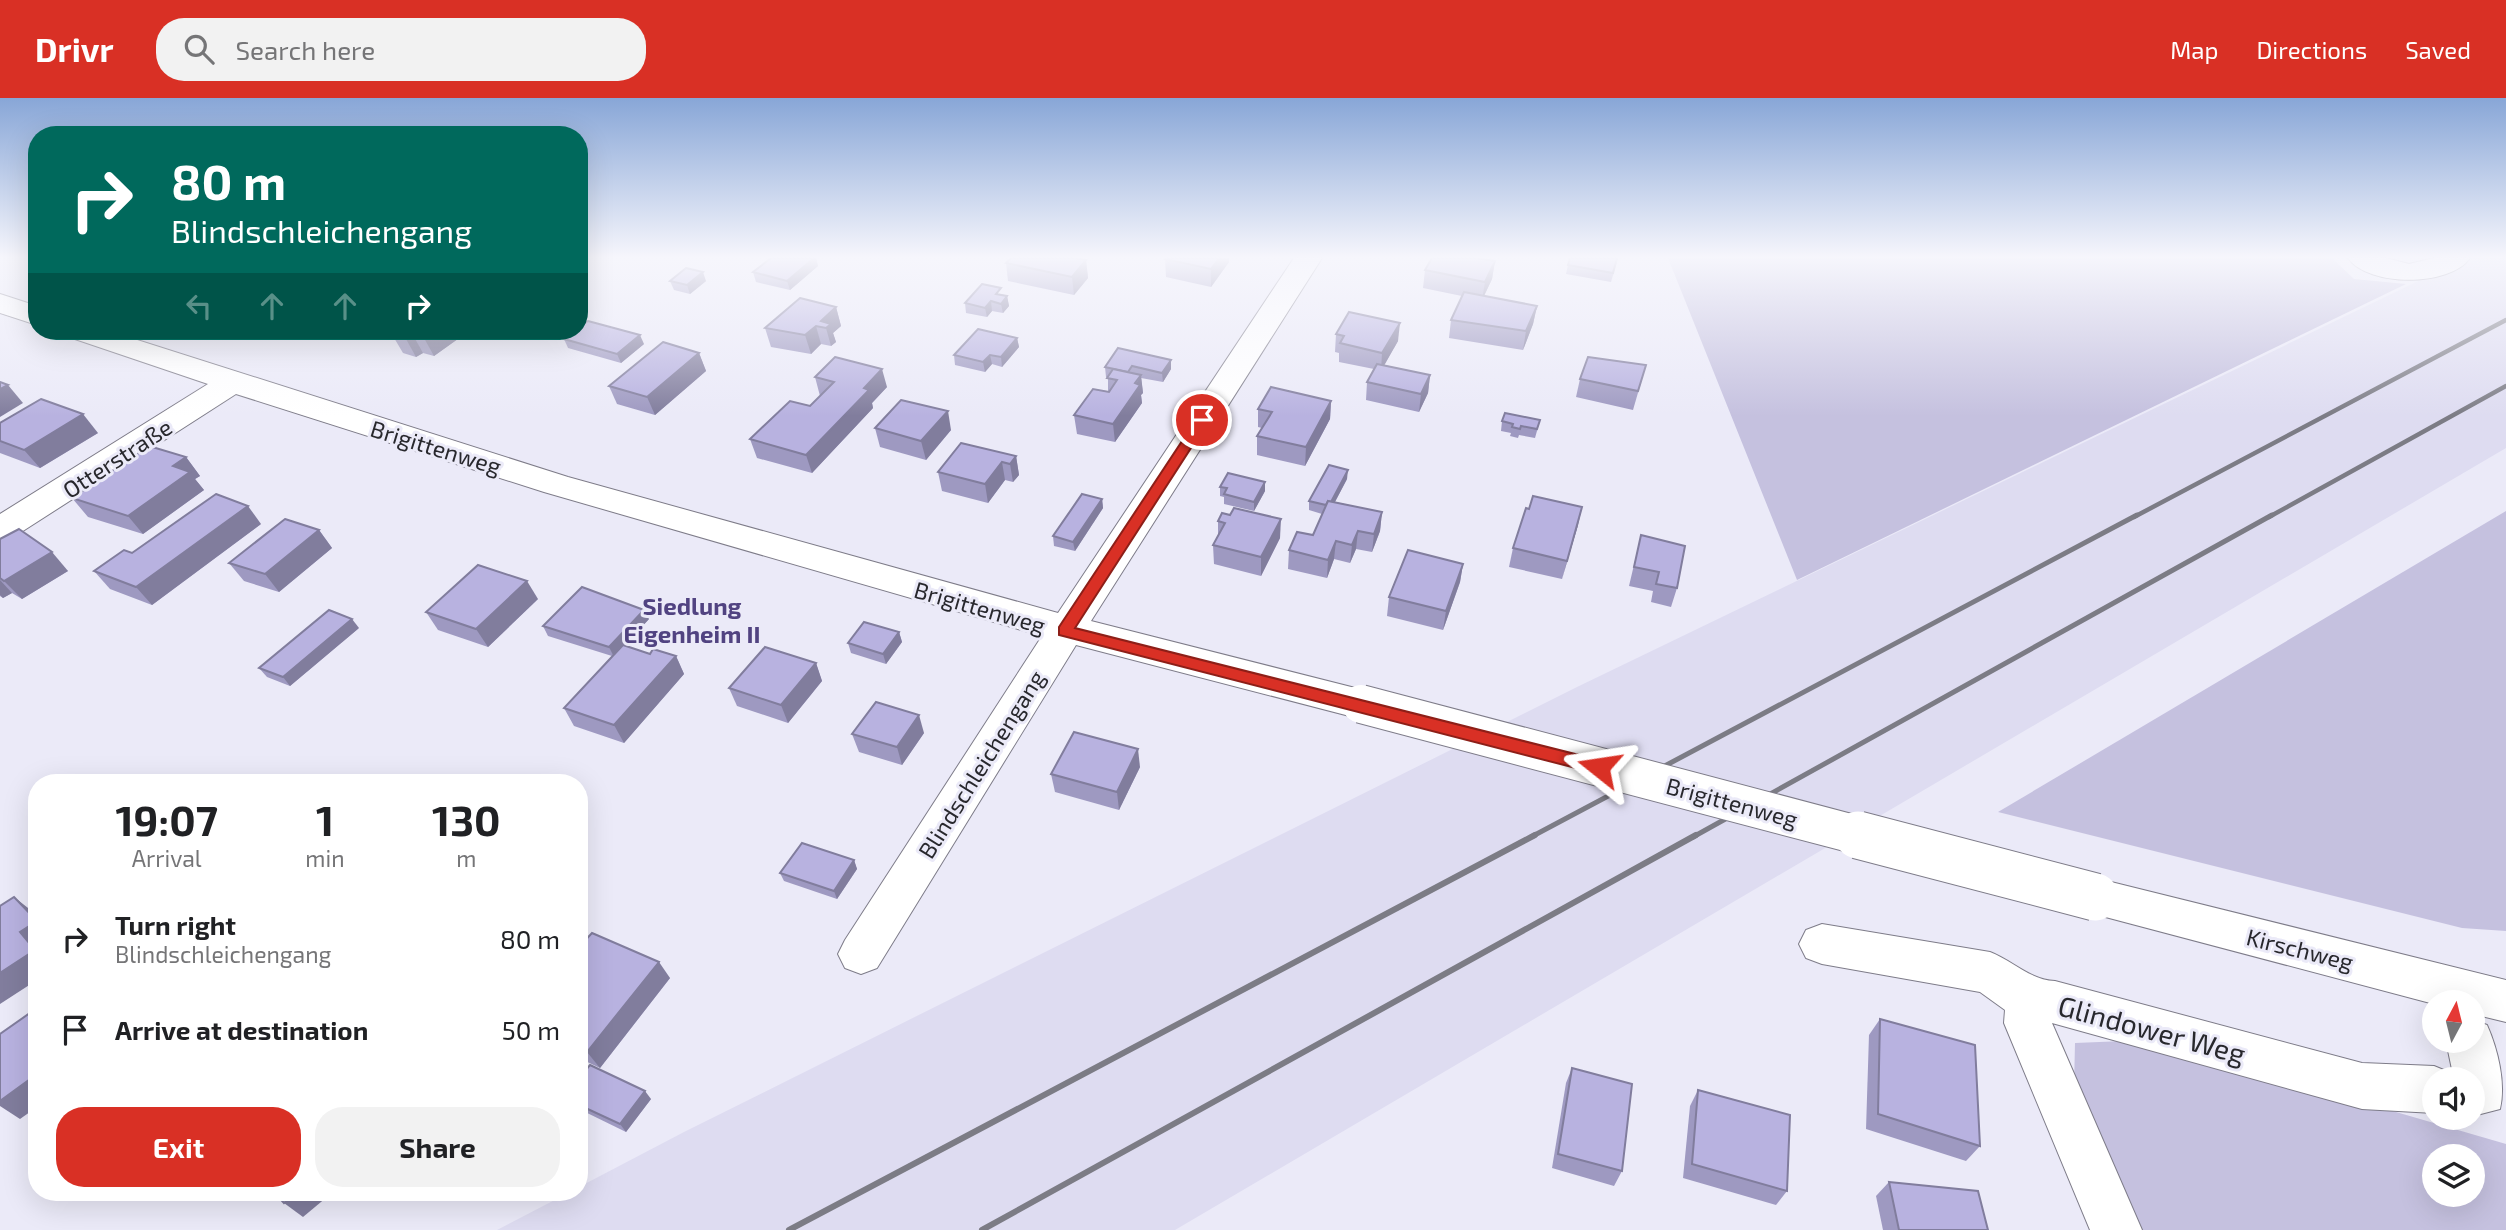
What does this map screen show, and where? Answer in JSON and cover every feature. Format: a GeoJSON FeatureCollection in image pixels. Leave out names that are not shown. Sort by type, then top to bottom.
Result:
{"type":"FeatureCollection","features":[{"type":"Feature","properties":{"kind":"street","name":"Blindschleichengang"},"geometry":{"type":"LineString","coordinates":[[861,954],[1065,631],[1274,311]]}},
{"type":"Feature","properties":{"kind":"street","name":"Brigittenweg"},"geometry":{"type":"LineString","coordinates":[[106,340],[232,383],[610,501],[1065,631],[1361,704],[2095,897]]}},
{"type":"Feature","properties":{"kind":"street","name":"Otterstraße"},"geometry":{"type":"LineString","coordinates":[[0,530],[232,383]]}},
{"type":"Feature","properties":{"kind":"street","name":"Kirschweg"},"geometry":{"type":"LineString","coordinates":[[2095,897],[2439,990]]}},
{"type":"Feature","properties":{"kind":"street"},"geometry":{"type":"LineString","coordinates":[[1822,944],[1990,973],[2030,1001]]}},
{"type":"Feature","properties":{"kind":"street","name":"Kirschweg"},"geometry":{"type":"LineString","coordinates":[[2485,998],[2506,1001]]}},
{"type":"Feature","properties":{"kind":"street","name":"Glindower Weg"},"geometry":{"type":"LineString","coordinates":[[2116,1230],[2028,1023],[2030,1001],[2055,1002],[2362,1086],[2422,1089]]}},
{"type":"Feature","properties":{"kind":"shaded area"},"geometry":{"type":"Polygon","coordinates":[[[1689,311],[2351,311],[1797,580],[1689,311]]]}},
{"type":"Feature","properties":{"kind":"shaded area"},"geometry":{"type":"Polygon","coordinates":[[[2357,311],[2506,311],[2506,448],[1175,1230],[497,1230],[553,1201],[588,1201],[588,1182],[684,1132],[1577,687],[2357,311]]]}},
{"type":"Feature","properties":{"kind":"shaded area"},"geometry":{"type":"Polygon","coordinates":[[[2506,511],[2506,931],[2462,928],[1998,812],[2506,511]]]}},
{"type":"Feature","properties":{"kind":"shaded area"},"geometry":{"type":"Polygon","coordinates":[[[2148,1040],[2422,1120],[2422,1130],[2458,1130],[2506,1144],[2506,1230],[2133,1230],[2074,1087],[2075,1043],[2148,1040]]]}},
{"type":"Feature","properties":{"kind":"building"},"geometry":{"type":"Polygon","coordinates":[[[785,311],[832,311],[821,321],[831,324],[826,328],[816,326],[805,335],[765,328],[785,311]]]}},
{"type":"Feature","properties":{"kind":"building"},"geometry":{"type":"Polygon","coordinates":[[[1455,311],[1535,311],[1526,331],[1451,320],[1455,311]]]}},
{"type":"Feature","properties":{"kind":"building"},"geometry":{"type":"Polygon","coordinates":[[[1349,312],[1400,323],[1382,353],[1340,343],[1344,336],[1336,334],[1349,312]]]}},
{"type":"Feature","properties":{"kind":"building"},"geometry":{"type":"Polygon","coordinates":[[[588,321],[640,335],[617,354],[568,340],[588,340],[588,321]]]}},
{"type":"Feature","properties":{"kind":"building"},"geometry":{"type":"Polygon","coordinates":[[[978,329],[1017,338],[1001,357],[990,355],[983,362],[954,355],[978,329]]]}},
{"type":"Feature","properties":{"kind":"building"},"geometry":{"type":"Polygon","coordinates":[[[663,342],[699,353],[647,397],[609,386],[663,342]]]}},
{"type":"Feature","properties":{"kind":"building"},"geometry":{"type":"Polygon","coordinates":[[[1118,348],[1171,360],[1162,373],[1132,366],[1128,372],[1105,367],[1118,348]]]}},
{"type":"Feature","properties":{"kind":"building"},"geometry":{"type":"Polygon","coordinates":[[[835,357],[882,369],[864,388],[869,390],[806,455],[750,439],[790,401],[810,406],[834,382],[815,377],[835,357]]]}},
{"type":"Feature","properties":{"kind":"building"},"geometry":{"type":"Polygon","coordinates":[[[1588,357],[1646,365],[1638,391],[1580,379],[1588,357]]]}},
{"type":"Feature","properties":{"kind":"building"},"geometry":{"type":"Polygon","coordinates":[[[1377,364],[1430,375],[1421,394],[1367,382],[1377,364]]]}},
{"type":"Feature","properties":{"kind":"building"},"geometry":{"type":"Polygon","coordinates":[[[1113,369],[1141,375],[1135,383],[1140,385],[1113,424],[1074,415],[1093,389],[1109,392],[1117,380],[1107,378],[1113,369]]]}},
{"type":"Feature","properties":{"kind":"building"},"geometry":{"type":"Polygon","coordinates":[[[1271,387],[1331,401],[1306,447],[1257,436],[1272,412],[1258,409],[1271,387]]]}},
{"type":"Feature","properties":{"kind":"building"},"geometry":{"type":"Polygon","coordinates":[[[41,399],[83,414],[24,450],[0,441],[0,423],[41,399]]]}},
{"type":"Feature","properties":{"kind":"building"},"geometry":{"type":"Polygon","coordinates":[[[901,400],[948,411],[921,441],[875,428],[901,400]]]}},
{"type":"Feature","properties":{"kind":"building"},"geometry":{"type":"Polygon","coordinates":[[[1505,413],[1540,420],[1537,429],[1512,427],[1513,424],[1502,421],[1505,413]]]}},
{"type":"Feature","properties":{"kind":"building"},"geometry":{"type":"Polygon","coordinates":[[[961,443],[1016,456],[1010,464],[1002,462],[985,484],[938,472],[961,443]]]}},
{"type":"Feature","properties":{"kind":"building"},"geometry":{"type":"Polygon","coordinates":[[[149,446],[186,457],[173,466],[190,472],[128,516],[72,498],[149,446]]]}},
{"type":"Feature","properties":{"kind":"building"},"geometry":{"type":"Polygon","coordinates":[[[1329,465],[1348,470],[1331,502],[1328,501],[1326,505],[1309,501],[1329,465]]]}},
{"type":"Feature","properties":{"kind":"building"},"geometry":{"type":"Polygon","coordinates":[[[1228,473],[1265,482],[1254,502],[1224,494],[1227,488],[1220,487],[1228,473]]]}},
{"type":"Feature","properties":{"kind":"building"},"geometry":{"type":"Polygon","coordinates":[[[216,494],[248,506],[136,587],[94,571],[124,550],[132,553],[216,494]]]}},
{"type":"Feature","properties":{"kind":"building"},"geometry":{"type":"Polygon","coordinates":[[[1082,494],[1102,499],[1073,542],[1053,536],[1082,494]]]}},
{"type":"Feature","properties":{"kind":"building"},"geometry":{"type":"Polygon","coordinates":[[[1533,496],[1582,507],[1567,561],[1513,548],[1526,508],[1529,509],[1533,496]]]}},
{"type":"Feature","properties":{"kind":"building"},"geometry":{"type":"Polygon","coordinates":[[[1328,501],[1382,512],[1374,534],[1358,531],[1352,545],[1336,541],[1328,560],[1289,550],[1297,532],[1313,535],[1328,501]]]}},
{"type":"Feature","properties":{"kind":"building"},"geometry":{"type":"Polygon","coordinates":[[[1234,508],[1281,519],[1261,557],[1213,545],[1225,523],[1218,521],[1222,513],[1230,515],[1234,508]]]}},
{"type":"Feature","properties":{"kind":"building"},"geometry":{"type":"Polygon","coordinates":[[[285,519],[319,530],[265,574],[229,563],[285,519]]]}},
{"type":"Feature","properties":{"kind":"building"},"geometry":{"type":"Polygon","coordinates":[[[19,529],[52,552],[4,581],[0,578],[0,539],[19,529]]]}},
{"type":"Feature","properties":{"kind":"building"},"geometry":{"type":"Polygon","coordinates":[[[1641,535],[1685,546],[1677,588],[1656,584],[1659,572],[1634,567],[1641,535]]]}},
{"type":"Feature","properties":{"kind":"building"},"geometry":{"type":"Polygon","coordinates":[[[1408,550],[1463,564],[1446,611],[1389,597],[1408,550]]]}},
{"type":"Feature","properties":{"kind":"building"},"geometry":{"type":"Polygon","coordinates":[[[478,565],[527,581],[476,629],[426,612],[478,565]]]}},
{"type":"Feature","properties":{"kind":"building"},"geometry":{"type":"Polygon","coordinates":[[[582,587],[644,610],[609,647],[543,626],[582,587]]]}},
{"type":"Feature","properties":{"kind":"building"},"geometry":{"type":"Polygon","coordinates":[[[329,610],[352,619],[283,677],[259,668],[329,610]]]}},
{"type":"Feature","properties":{"kind":"building"},"geometry":{"type":"Polygon","coordinates":[[[864,622],[899,632],[883,654],[848,643],[864,622]]]}},
{"type":"Feature","properties":{"kind":"building"},"geometry":{"type":"Polygon","coordinates":[[[623,645],[650,654],[653,649],[676,656],[614,725],[564,708],[623,645]]]}},
{"type":"Feature","properties":{"kind":"building"},"geometry":{"type":"Polygon","coordinates":[[[765,647],[816,663],[781,705],[729,688],[765,647]]]}},
{"type":"Feature","properties":{"kind":"building"},"geometry":{"type":"Polygon","coordinates":[[[876,702],[919,715],[897,747],[852,734],[876,702]]]}},
{"type":"Feature","properties":{"kind":"building"},"geometry":{"type":"Polygon","coordinates":[[[1074,732],[1138,749],[1117,792],[1051,774],[1074,732]]]}},
{"type":"Feature","properties":{"kind":"building"},"geometry":{"type":"Polygon","coordinates":[[[802,843],[854,860],[834,891],[780,873],[802,843]]]}},
{"type":"Feature","properties":{"kind":"building"},"geometry":{"type":"Polygon","coordinates":[[[14,897],[28,912],[28,927],[20,932],[28,942],[28,955],[0,973],[0,906],[14,897]]]}},
{"type":"Feature","properties":{"kind":"building"},"geometry":{"type":"Polygon","coordinates":[[[592,933],[659,962],[588,1051],[588,937],[592,933]]]}},
{"type":"Feature","properties":{"kind":"building"},"geometry":{"type":"Polygon","coordinates":[[[28,1014],[28,1081],[0,1101],[0,1034],[28,1014]]]}},
{"type":"Feature","properties":{"kind":"building"},"geometry":{"type":"Polygon","coordinates":[[[1880,1019],[1975,1045],[1980,1146],[1878,1114],[1880,1019]]]}},
{"type":"Feature","properties":{"kind":"building"},"geometry":{"type":"Polygon","coordinates":[[[590,1065],[645,1091],[620,1124],[588,1109],[590,1065]]]}},
{"type":"Feature","properties":{"kind":"building"},"geometry":{"type":"Polygon","coordinates":[[[1572,1068],[1632,1084],[1622,1171],[1558,1154],[1572,1068]]]}},
{"type":"Feature","properties":{"kind":"building"},"geometry":{"type":"Polygon","coordinates":[[[1698,1090],[1790,1115],[1787,1191],[1692,1164],[1698,1090]]]}},
{"type":"Feature","properties":{"kind":"building"},"geometry":{"type":"Polygon","coordinates":[[[1889,1182],[1978,1191],[1988,1230],[1899,1230],[1889,1182]]]}},
{"type":"Feature","properties":{"kind":"railway"},"geometry":{"type":"LineString","coordinates":[[2134,517],[2506,320]]}},
{"type":"Feature","properties":{"kind":"railway"},"geometry":{"type":"LineString","coordinates":[[2269,517],[2506,386]]}},
{"type":"Feature","properties":{"kind":"railway"},"geometry":{"type":"LineString","coordinates":[[1531,837],[2137,515]]}},
{"type":"Feature","properties":{"kind":"railway"},"geometry":{"type":"LineString","coordinates":[[1693,837],[2272,515]]}},
{"type":"Feature","properties":{"kind":"railway"},"geometry":{"type":"LineString","coordinates":[[789,1230],[1535,835]]}},
{"type":"Feature","properties":{"kind":"railway"},"geometry":{"type":"LineString","coordinates":[[982,1230],[1696,835]]}},
{"type":"Feature","properties":{"kind":"district","name":"Siedlung Eigenheim II"},"geometry":{"type":"Point","coordinates":[692,619]}},
{"type":"Feature","properties":{"kind":"route"},"geometry":{"type":"LineString","coordinates":[[1202,420],[1065,631],[1361,704],[1599,767]]}}]}
